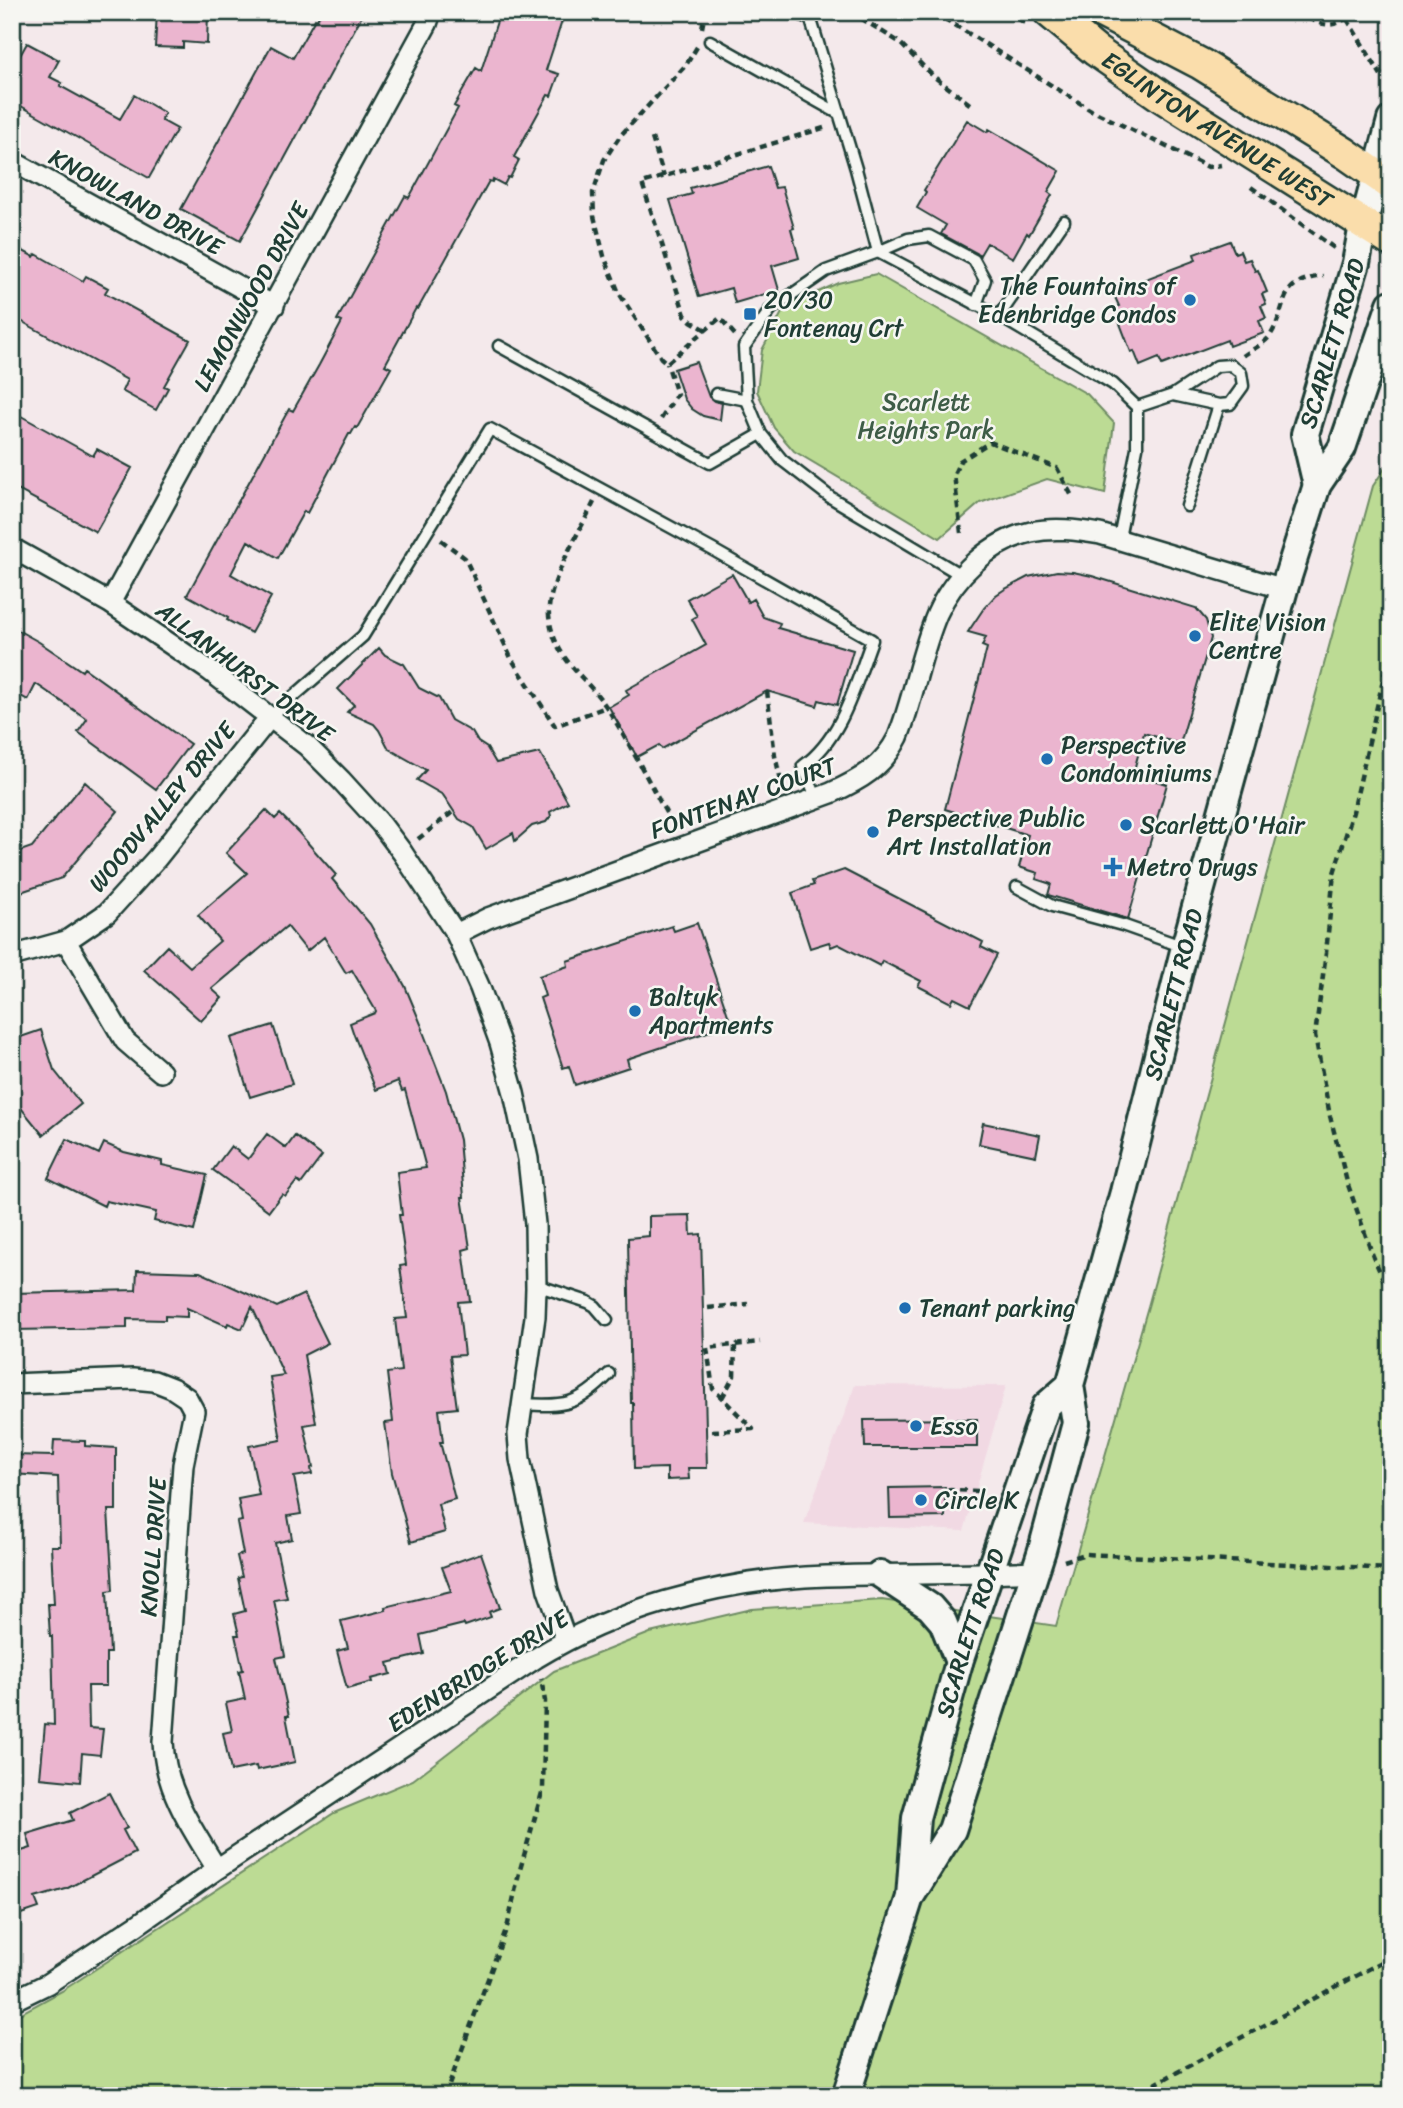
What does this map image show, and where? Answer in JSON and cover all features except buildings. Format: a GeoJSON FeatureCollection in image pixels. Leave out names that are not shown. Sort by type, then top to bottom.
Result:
{"type":"FeatureCollection","features":[{"type":"Feature","properties":{"kind":"main road","name":"EGLINTON AVENUE WEST"},"geometry":{"type":"LineString","coordinates":[[1049,12],[1096,51],[1162,97],[1391,241]]}},
{"type":"Feature","properties":{"kind":"main road","name":"EGLINTON AVENUE WEST"},"geometry":{"type":"LineString","coordinates":[[1101,12],[1201,64],[1345,153],[1383,180]]}},
{"type":"Feature","properties":{"kind":"main road","name":"SCARLETT ROAD"},"geometry":{"type":"LineString","coordinates":[[1317,485],[1305,433],[1356,263],[1363,225],[1383,180],[1391,120]]}},
{"type":"Feature","properties":{"kind":"main road","name":"SCARLETT ROAD"},"geometry":{"type":"LineString","coordinates":[[910,1897],[952,1830],[1042,1550],[1076,1423],[1070,1385],[1124,1192],[1185,947],[1284,589],[1317,485],[1342,448],[1391,304]]}},
{"type":"Feature","properties":{"kind":"main road","name":"SCARLETT ROAD"},"geometry":{"type":"LineString","coordinates":[[846,2096],[910,1897],[916,1818],[959,1661],[1046,1406],[1070,1385]]}},
{"type":"Feature","properties":{"kind":"main road"},"geometry":{"type":"LineString","coordinates":[[880,1574],[930,1607],[943,1622],[959,1661]]}},
{"type":"Feature","properties":{"kind":"street","name":"LEMONWOOD DRIVE"},"geometry":{"type":"LineString","coordinates":[[110,603],[274,306],[431,12]]}},
{"type":"Feature","properties":{"kind":"street","name":"KNOWLAND DRIVE"},"geometry":{"type":"LineString","coordinates":[[12,161],[274,306]]}},
{"type":"Feature","properties":{"kind":"street","name":"FONTENAY COURT"},"geometry":{"type":"LineString","coordinates":[[456,934],[488,918],[817,799],[864,777],[891,751],[904,721],[933,625],[952,587],[961,575],[989,552],[1028,532],[1077,530],[1119,538],[1284,589]]}},
{"type":"Feature","properties":{"kind":"street","name":"ALLANHURST DRIVE"},"geometry":{"type":"LineString","coordinates":[[12,548],[110,603],[210,671],[307,746],[381,824],[456,934],[491,1016],[514,1094],[528,1159],[536,1235],[535,1317],[518,1434],[520,1459],[548,1590],[566,1640]]}},
{"type":"Feature","properties":{"kind":"street","name":"WOODVALLEY DRIVE"},"geometry":{"type":"LineString","coordinates":[[12,956],[66,941],[107,913],[157,858],[270,717]]}},
{"type":"Feature","properties":{"kind":"street"},"geometry":{"type":"LineString","coordinates":[[66,941],[125,1041],[161,1072]]}},
{"type":"Feature","properties":{"kind":"street","name":"KNOLL DRIVE"},"geometry":{"type":"LineString","coordinates":[[12,1384],[133,1379],[154,1381],[187,1398],[194,1411],[183,1465],[163,1742],[164,1762],[177,1801],[217,1869]]}},
{"type":"Feature","properties":{"kind":"street","name":"EDENBRIDGE DRIVE"},"geometry":{"type":"LineString","coordinates":[[12,2001],[58,1976],[137,1926],[217,1869],[536,1658],[566,1640],[628,1613],[701,1593],[803,1577],[1035,1570]]}},
{"type":"Feature","properties":{"kind":"lane"},"geometry":{"type":"LineString","coordinates":[[796,12],[811,20],[878,252],[999,316],[1113,384],[1137,407],[1137,448],[1119,538]]}},
{"type":"Feature","properties":{"kind":"lane"},"geometry":{"type":"LineString","coordinates":[[710,41],[840,118]]}},
{"type":"Feature","properties":{"kind":"lane"},"geometry":{"type":"LineString","coordinates":[[999,316],[1064,221]]}},
{"type":"Feature","properties":{"kind":"lane"},"geometry":{"type":"LineString","coordinates":[[961,575],[830,497],[782,460],[761,434],[747,400],[744,347],[771,309],[826,271],[908,239],[929,236],[974,260],[985,280],[976,305]]}},
{"type":"Feature","properties":{"kind":"lane"},"geometry":{"type":"LineString","coordinates":[[499,346],[710,463],[761,434]]}},
{"type":"Feature","properties":{"kind":"lane"},"geometry":{"type":"LineString","coordinates":[[1137,407],[1173,395],[1217,366],[1231,365],[1241,373],[1242,386],[1230,404],[1219,405],[1173,395]]}},
{"type":"Feature","properties":{"kind":"lane"},"geometry":{"type":"LineString","coordinates":[[716,394],[747,400]]}},
{"type":"Feature","properties":{"kind":"lane"},"geometry":{"type":"LineString","coordinates":[[1187,506],[1219,405]]}},
{"type":"Feature","properties":{"kind":"lane"},"geometry":{"type":"LineString","coordinates":[[270,717],[363,636],[490,429],[872,640],[840,724],[817,756],[803,766],[817,799]]}},
{"type":"Feature","properties":{"kind":"lane"},"geometry":{"type":"LineString","coordinates":[[1017,887],[1052,906],[1122,925],[1185,947]]}},
{"type":"Feature","properties":{"kind":"lane"},"geometry":{"type":"LineString","coordinates":[[536,1285],[588,1302],[607,1320]]}},
{"type":"Feature","properties":{"kind":"lane"},"geometry":{"type":"LineString","coordinates":[[523,1404],[551,1406],[571,1402],[596,1388],[609,1374]]}},
{"type":"Feature","properties":{"kind":"path"},"geometry":{"type":"LineString","coordinates":[[701,33],[705,12]]}},
{"type":"Feature","properties":{"kind":"path"},"geometry":{"type":"LineString","coordinates":[[851,12],[900,42],[933,76],[971,106]]}},
{"type":"Feature","properties":{"kind":"path"},"geometry":{"type":"LineString","coordinates":[[934,12],[1091,110],[1208,167],[1222,165]]}},
{"type":"Feature","properties":{"kind":"path"},"geometry":{"type":"LineString","coordinates":[[1298,12],[1323,25],[1339,23],[1353,12]]}},
{"type":"Feature","properties":{"kind":"path"},"geometry":{"type":"LineString","coordinates":[[1347,19],[1381,75]]}},
{"type":"Feature","properties":{"kind":"path"},"geometry":{"type":"LineString","coordinates":[[653,432],[677,394],[667,363],[661,358],[619,293],[604,256],[594,216],[593,193],[604,160],[620,136],[686,65],[699,44]]}},
{"type":"Feature","properties":{"kind":"path"},"geometry":{"type":"LineString","coordinates":[[706,330],[685,315],[642,183],[840,118]]}},
{"type":"Feature","properties":{"kind":"path"},"geometry":{"type":"LineString","coordinates":[[652,138],[664,177]]}},
{"type":"Feature","properties":{"kind":"path"},"geometry":{"type":"LineString","coordinates":[[1243,356],[1269,338],[1290,288],[1303,278],[1323,276]]}},
{"type":"Feature","properties":{"kind":"path"},"geometry":{"type":"LineString","coordinates":[[667,363],[720,318],[744,347]]}},
{"type":"Feature","properties":{"kind":"path"},"geometry":{"type":"LineString","coordinates":[[961,533],[954,474],[960,461],[990,442],[1057,468],[1073,498]]}},
{"type":"Feature","properties":{"kind":"path"},"geometry":{"type":"LineString","coordinates":[[600,488],[554,584],[549,615],[557,648],[606,707],[669,818]]}},
{"type":"Feature","properties":{"kind":"path"},"geometry":{"type":"LineString","coordinates":[[428,529],[465,558],[511,658],[555,726],[606,707]]}},
{"type":"Feature","properties":{"kind":"path"},"geometry":{"type":"LineString","coordinates":[[1391,645],[1357,798],[1334,873],[1315,1035],[1330,1116],[1347,1182],[1373,1256],[1391,1297]]}},
{"type":"Feature","properties":{"kind":"path"},"geometry":{"type":"LineString","coordinates":[[767,691],[775,756],[782,785]]}},
{"type":"Feature","properties":{"kind":"path"},"geometry":{"type":"LineString","coordinates":[[402,852],[454,811]]}},
{"type":"Feature","properties":{"kind":"path"},"geometry":{"type":"LineString","coordinates":[[708,1308],[748,1304]]}},
{"type":"Feature","properties":{"kind":"path"},"geometry":{"type":"LineString","coordinates":[[712,1431],[753,1429],[713,1389],[707,1348],[760,1342]]}},
{"type":"Feature","properties":{"kind":"path"},"geometry":{"type":"LineString","coordinates":[[722,1398],[734,1376],[735,1345]]}},
{"type":"Feature","properties":{"kind":"path"},"geometry":{"type":"LineString","coordinates":[[947,1490],[981,1491]]}},
{"type":"Feature","properties":{"kind":"path"},"geometry":{"type":"LineString","coordinates":[[1069,1559],[1085,1553],[1391,1569]]}},
{"type":"Feature","properties":{"kind":"path"},"geometry":{"type":"LineString","coordinates":[[445,2096],[508,1924],[519,1873],[543,1789],[545,1701],[536,1658]]}},
{"type":"Feature","properties":{"kind":"path"},"geometry":{"type":"LineString","coordinates":[[1133,2096],[1391,1957]]}},
{"type":"Feature","properties":{"kind":"shaded area"},"geometry":{"type":"Polygon","coordinates":[[[855,1385],[1006,1386],[964,1531],[804,1523],[855,1385]]]}},
{"type":"Feature","properties":{"kind":"green space","name":"Scarlett Heights Park"},"geometry":{"type":"Polygon","coordinates":[[[876,274],[1087,394],[1114,423],[1105,494],[1047,479],[980,503],[940,538],[794,451],[774,428],[757,391],[762,350],[785,307],[838,283],[876,274]]]}},
{"type":"Feature","properties":{"kind":"green space"},"geometry":{"type":"Polygon","coordinates":[[[1391,459],[1391,2096],[12,2096],[12,2018],[62,1991],[334,1813],[413,1780],[554,1671],[650,1633],[752,1609],[882,1600],[1056,1626],[1149,1303],[1373,486],[1391,459]]]}},
{"type":"Feature","properties":{"kind":"place","name":"The Fountains of Edenbridge Condos"},"geometry":{"type":"Point","coordinates":[1190,300]}},
{"type":"Feature","properties":{"kind":"place","name":"20/30 Fontenay Crt"},"geometry":{"type":"Point","coordinates":[750,314]}},
{"type":"Feature","properties":{"kind":"place","name":"Elite Vision Centre"},"geometry":{"type":"Point","coordinates":[1195,636]}},
{"type":"Feature","properties":{"kind":"place","name":"Perspective Condominiums"},"geometry":{"type":"Point","coordinates":[1047,759]}},
{"type":"Feature","properties":{"kind":"place","name":"Scarlett O'Hair"},"geometry":{"type":"Point","coordinates":[1126,825]}},
{"type":"Feature","properties":{"kind":"place","name":"Perspective Public Art Installation"},"geometry":{"type":"Point","coordinates":[873,832]}},
{"type":"Feature","properties":{"kind":"place","name":"Metro Drugs"},"geometry":{"type":"Point","coordinates":[1113,867]}},
{"type":"Feature","properties":{"kind":"place","name":"Baltyk Apartments"},"geometry":{"type":"Point","coordinates":[635,1011]}},
{"type":"Feature","properties":{"kind":"place","name":"Tenant parking"},"geometry":{"type":"Point","coordinates":[905,1308]}},
{"type":"Feature","properties":{"kind":"place","name":"Esso"},"geometry":{"type":"Point","coordinates":[916,1426]}},
{"type":"Feature","properties":{"kind":"place","name":"Circle K"},"geometry":{"type":"Point","coordinates":[921,1500]}}]}
